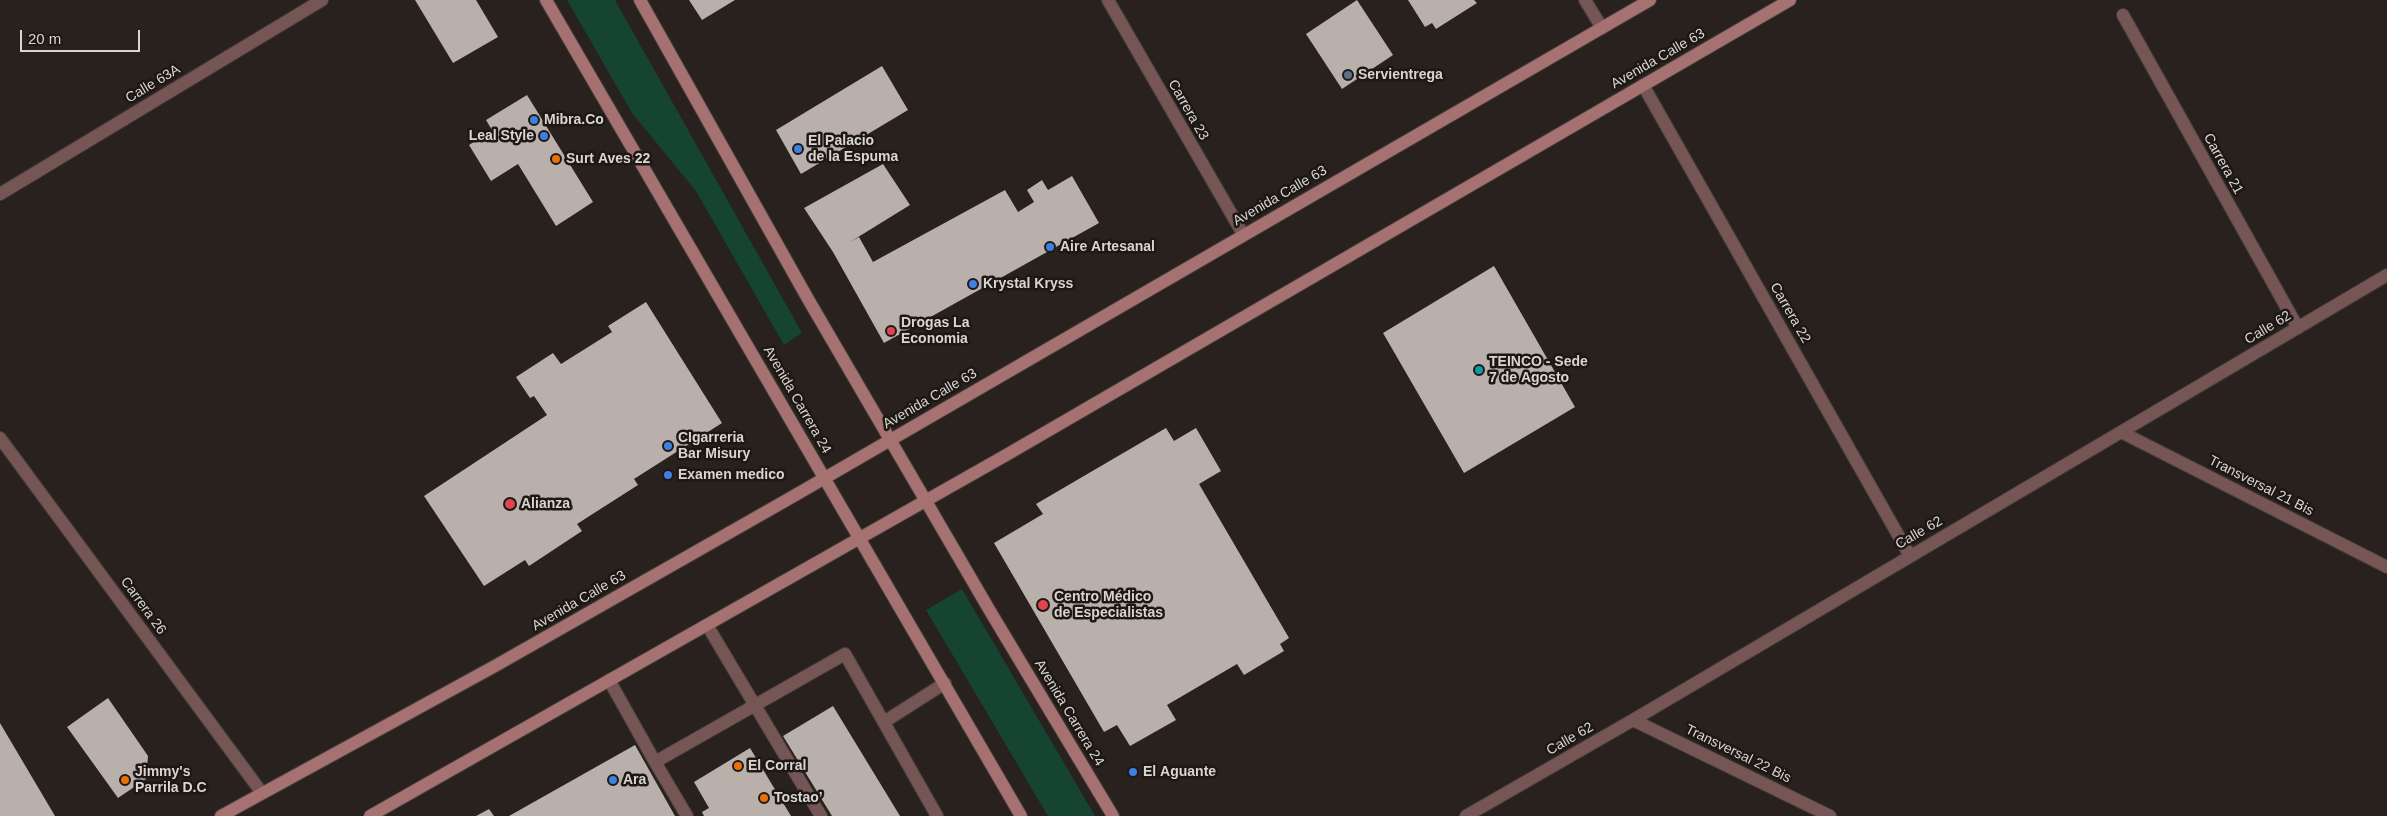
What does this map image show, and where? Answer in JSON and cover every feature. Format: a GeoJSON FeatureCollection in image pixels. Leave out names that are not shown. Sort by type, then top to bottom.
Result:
{"type":"FeatureCollection","features":[{"type":"Feature","properties":{"kind":"main road","name":"Avenida Carrera 24"},"geometry":{"type":"LineString","coordinates":[[546,0],[1021,816]]}},
{"type":"Feature","properties":{"kind":"main road","name":"Avenida Carrera 24"},"geometry":{"type":"LineString","coordinates":[[640,0],[925,501],[1114,816]]}},
{"type":"Feature","properties":{"kind":"main road","name":"Avenida Calle 63"},"geometry":{"type":"LineString","coordinates":[[221,816],[496,666],[825,478],[1243,234],[1650,0]]}},
{"type":"Feature","properties":{"kind":"main road","name":"Avenida Calle 63"},"geometry":{"type":"LineString","coordinates":[[370,816],[925,501],[1790,0]]}},
{"type":"Feature","properties":{"kind":"street","name":"Calle 63A"},"geometry":{"type":"LineString","coordinates":[[0,194],[322,0]]}},
{"type":"Feature","properties":{"kind":"street","name":"Carrera 23"},"geometry":{"type":"LineString","coordinates":[[1108,0],[1243,234]]}},
{"type":"Feature","properties":{"kind":"street"},"geometry":{"type":"LineString","coordinates":[[1585,0],[1602,28]]}},
{"type":"Feature","properties":{"kind":"street","name":"Carrera 21"},"geometry":{"type":"LineString","coordinates":[[2122,15],[2298,328]]}},
{"type":"Feature","properties":{"kind":"street","name":"Carrera 22"},"geometry":{"type":"LineString","coordinates":[[1643,85],[1910,556]]}},
{"type":"Feature","properties":{"kind":"street","name":"Calle 62"},"geometry":{"type":"LineString","coordinates":[[1466,816],[1633,720],[2387,275]]}},
{"type":"Feature","properties":{"kind":"street","name":"Transversal 21 Bis"},"geometry":{"type":"LineString","coordinates":[[2121,432],[2387,567]]}},
{"type":"Feature","properties":{"kind":"street","name":"Carrera 26"},"geometry":{"type":"LineString","coordinates":[[0,438],[262,793]]}},
{"type":"Feature","properties":{"kind":"street"},"geometry":{"type":"LineString","coordinates":[[707,625],[821,816]]}},
{"type":"Feature","properties":{"kind":"street"},"geometry":{"type":"LineString","coordinates":[[655,762],[844,654],[937,816]]}},
{"type":"Feature","properties":{"kind":"street"},"geometry":{"type":"LineString","coordinates":[[609,680],[687,816]]}},
{"type":"Feature","properties":{"kind":"street"},"geometry":{"type":"LineString","coordinates":[[884,722],[945,683]]}},
{"type":"Feature","properties":{"kind":"street","name":"Transversal 22 Bis"},"geometry":{"type":"LineString","coordinates":[[1633,720],[1830,816]]}},
{"type":"Feature","properties":{"kind":"green space"},"geometry":{"type":"Polygon","coordinates":[[[567,0],[615,0],[802,333],[784,345],[696,191],[632,113],[567,0]]]}},
{"type":"Feature","properties":{"kind":"green space"},"geometry":{"type":"Polygon","coordinates":[[[962,589],[1095,816],[1048,816],[926,610],[962,589]]]}},
{"type":"Feature","properties":{"kind":"building"},"geometry":{"type":"Polygon","coordinates":[[[415,0],[476,0],[498,37],[453,63],[415,0]]]}},
{"type":"Feature","properties":{"kind":"building"},"geometry":{"type":"Polygon","coordinates":[[[689,0],[735,0],[702,20],[689,0]]]}},
{"type":"Feature","properties":{"kind":"building"},"geometry":{"type":"Polygon","coordinates":[[[1357,0],[1393,55],[1342,89],[1306,34],[1357,0]]]}},
{"type":"Feature","properties":{"kind":"building"},"geometry":{"type":"Polygon","coordinates":[[[1408,0],[1474,0],[1477,3],[1436,29],[1432,23],[1425,27],[1408,0]]]}},
{"type":"Feature","properties":{"kind":"building"},"geometry":{"type":"Polygon","coordinates":[[[882,66],[908,110],[801,174],[776,130],[882,66]]]}},
{"type":"Feature","properties":{"kind":"building"},"geometry":{"type":"Polygon","coordinates":[[[527,95],[593,202],[556,226],[518,164],[491,181],[469,145],[492,130],[486,120],[527,95]]]}},
{"type":"Feature","properties":{"kind":"building"},"geometry":{"type":"Polygon","coordinates":[[[883,164],[910,205],[850,242],[859,237],[873,262],[1005,190],[1018,212],[1034,202],[1027,190],[1042,180],[1048,190],[1072,176],[1099,223],[884,343],[833,252],[804,208],[883,164]]]}},
{"type":"Feature","properties":{"kind":"building","name":"TEINCO - Sede 7 de Agosto"},"geometry":{"type":"Polygon","coordinates":[[[1494,266],[1575,407],[1464,473],[1383,333],[1494,266]]]}},
{"type":"Feature","properties":{"kind":"building"},"geometry":{"type":"Polygon","coordinates":[[[646,302],[722,423],[634,479],[638,485],[577,524],[582,531],[529,566],[525,560],[484,586],[424,496],[547,415],[534,396],[530,398],[516,377],[553,353],[561,364],[612,332],[608,326],[646,302]]]}},
{"type":"Feature","properties":{"kind":"building"},"geometry":{"type":"Polygon","coordinates":[[[1166,428],[1174,441],[1196,428],[1221,471],[1199,484],[1289,638],[1280,644],[1284,651],[1244,675],[1237,664],[1167,705],[1176,720],[1130,746],[1117,725],[1104,732],[994,543],[1043,514],[1036,504],[1166,428]]]}},
{"type":"Feature","properties":{"kind":"building"},"geometry":{"type":"Polygon","coordinates":[[[108,698],[148,756],[146,779],[118,798],[67,727],[108,698]]]}},
{"type":"Feature","properties":{"kind":"building"},"geometry":{"type":"Polygon","coordinates":[[[833,706],[900,816],[832,816],[783,736],[833,706]]]}},
{"type":"Feature","properties":{"kind":"building"},"geometry":{"type":"Polygon","coordinates":[[[0,723],[55,816],[0,816],[0,723]]]}},
{"type":"Feature","properties":{"kind":"building","name":"Ara"},"geometry":{"type":"Polygon","coordinates":[[[635,745],[675,816],[509,816],[635,745]]]}},
{"type":"Feature","properties":{"kind":"building"},"geometry":{"type":"Polygon","coordinates":[[[750,748],[791,816],[704,816],[702,812],[709,808],[694,782],[750,748]]]}},
{"type":"Feature","properties":{"kind":"building"},"geometry":{"type":"Polygon","coordinates":[[[489,809],[494,816],[476,816],[489,809]]]}},
{"type":"Feature","properties":{"kind":"place","name":"Servientrega"},"geometry":{"type":"Point","coordinates":[1348,75]}},
{"type":"Feature","properties":{"kind":"place","name":"Mibra.Co"},"geometry":{"type":"Point","coordinates":[534,120]}},
{"type":"Feature","properties":{"kind":"place","name":"Leal Style"},"geometry":{"type":"Point","coordinates":[544,136]}},
{"type":"Feature","properties":{"kind":"place","name":"El Palacio de la Espuma"},"geometry":{"type":"Point","coordinates":[798,149]}},
{"type":"Feature","properties":{"kind":"place","name":"Surt Aves 22"},"geometry":{"type":"Point","coordinates":[556,159]}},
{"type":"Feature","properties":{"kind":"place","name":"Aire Artesanal"},"geometry":{"type":"Point","coordinates":[1050,247]}},
{"type":"Feature","properties":{"kind":"place","name":"Krystal Kryss"},"geometry":{"type":"Point","coordinates":[973,284]}},
{"type":"Feature","properties":{"kind":"place","name":"Drogas La Economia"},"geometry":{"type":"Point","coordinates":[891,331]}},
{"type":"Feature","properties":{"kind":"place","name":"TEINCO - Sede 7 de Agosto"},"geometry":{"type":"Point","coordinates":[1479,370]}},
{"type":"Feature","properties":{"kind":"place","name":"CIgarreria Bar Misury"},"geometry":{"type":"Point","coordinates":[668,446]}},
{"type":"Feature","properties":{"kind":"place","name":"Examen medico"},"geometry":{"type":"Point","coordinates":[668,475]}},
{"type":"Feature","properties":{"kind":"place","name":"Alianza"},"geometry":{"type":"Point","coordinates":[510,504]}},
{"type":"Feature","properties":{"kind":"place","name":"Centro Médico de Especialistas"},"geometry":{"type":"Point","coordinates":[1043,605]}},
{"type":"Feature","properties":{"kind":"place","name":"El Corral"},"geometry":{"type":"Point","coordinates":[738,766]}},
{"type":"Feature","properties":{"kind":"place","name":"El Aguante"},"geometry":{"type":"Point","coordinates":[1133,772]}},
{"type":"Feature","properties":{"kind":"place","name":"Jimmy's Parrila D.C"},"geometry":{"type":"Point","coordinates":[125,780]}},
{"type":"Feature","properties":{"kind":"place","name":"Ara"},"geometry":{"type":"Point","coordinates":[613,780]}},
{"type":"Feature","properties":{"kind":"place","name":"Tostao’"},"geometry":{"type":"Point","coordinates":[764,798]}}]}
